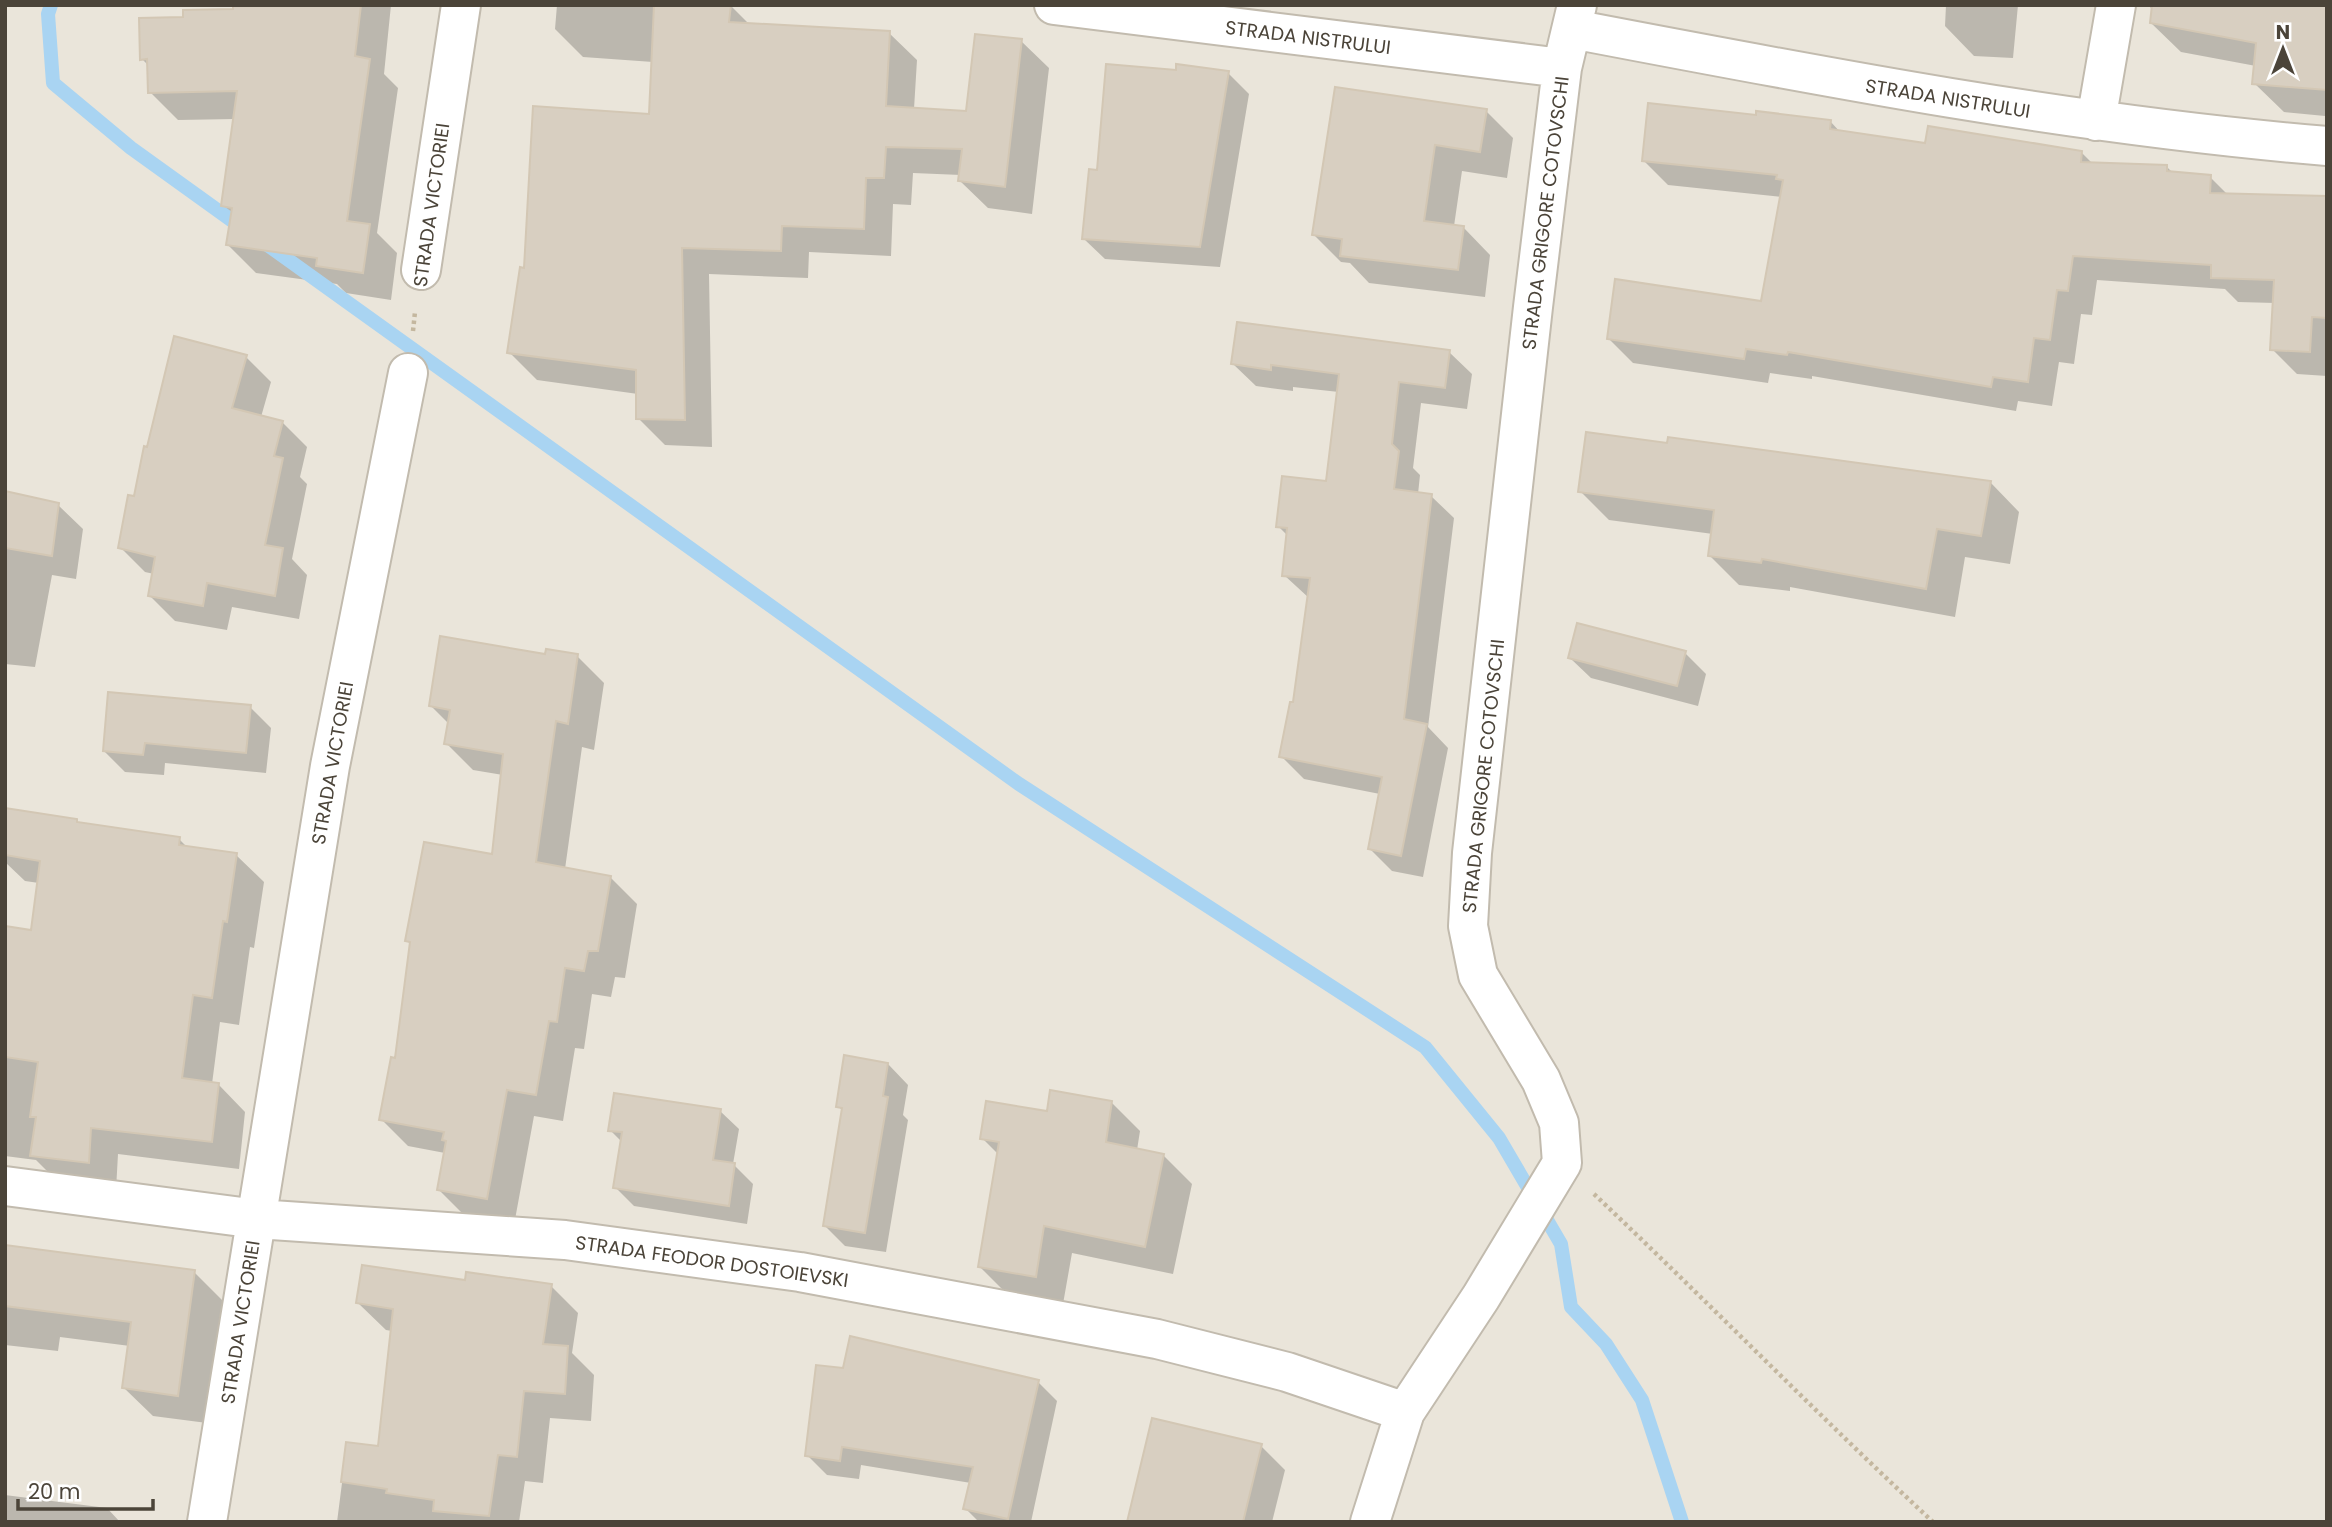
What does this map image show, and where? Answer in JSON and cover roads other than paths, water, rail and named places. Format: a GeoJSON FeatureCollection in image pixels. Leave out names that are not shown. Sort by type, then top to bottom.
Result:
{"type":"FeatureCollection","features":[{"type":"Feature","properties":{"kind":"street","name":"STRADA VICTORIEI"},"geometry":{"type":"LineString","coordinates":[[421,270],[461,5]]}},
{"type":"Feature","properties":{"kind":"street","name":"STRADA NISTRULUI"},"geometry":{"type":"LineString","coordinates":[[1054,5],[1562,68]]}},
{"type":"Feature","properties":{"kind":"street"},"geometry":{"type":"LineString","coordinates":[[2096,121],[2116,5]]}},
{"type":"Feature","properties":{"kind":"street","name":"STRADA NISTRULUI"},"geometry":{"type":"LineString","coordinates":[[1575,17],[1874,86],[2096,121],[2225,138],[2327,146]]}},
{"type":"Feature","properties":{"kind":"street","name":"STRADA GRIGORE COTOVSCHI"},"geometry":{"type":"LineString","coordinates":[[1405,1412],[1481,1297],[1562,1163],[1559,1123],[1541,1080],[1478,975],[1468,926],[1478,799],[1532,307],[1562,68],[1575,17]]}},
{"type":"Feature","properties":{"kind":"street","name":"STRADA VICTORIEI"},"geometry":{"type":"LineString","coordinates":[[207,1522],[330,766],[408,373]]}},
{"type":"Feature","properties":{"kind":"street","name":"STRADA FEODOR DOSTOIEVSKI"},"geometry":{"type":"LineString","coordinates":[[5,1186],[257,1219],[565,1240],[800,1272],[1157,1339],[1287,1372],[1405,1412]]}},
{"type":"Feature","properties":{"kind":"street"},"geometry":{"type":"LineString","coordinates":[[1370,1522],[1405,1412]]}},
{"type":"Feature","properties":{"kind":"waterway"},"geometry":{"type":"LineString","coordinates":[[51,5],[48,14],[53,83],[131,148],[245,230]]}},
{"type":"Feature","properties":{"kind":"waterway"},"geometry":{"type":"LineString","coordinates":[[262,241],[1019,784],[1425,1047],[1499,1138],[1561,1244],[1571,1307],[1606,1344],[1642,1400],[1682,1522]]}}]}
